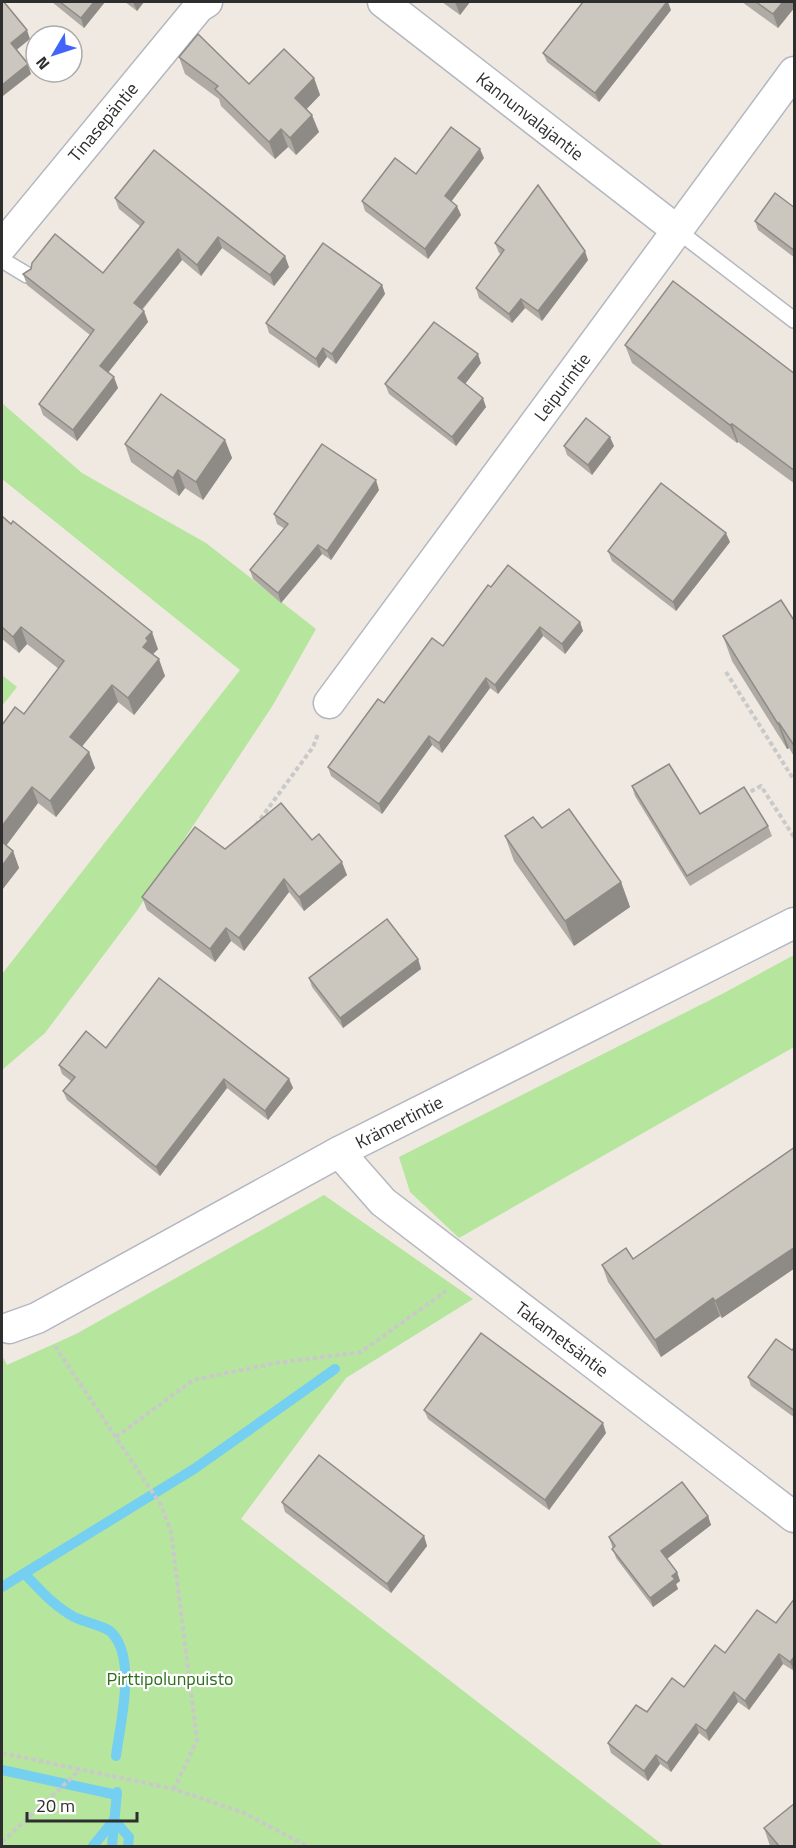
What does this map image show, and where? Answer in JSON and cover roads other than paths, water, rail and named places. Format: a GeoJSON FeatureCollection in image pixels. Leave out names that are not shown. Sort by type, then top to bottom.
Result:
{"type":"FeatureCollection","features":[{"type":"Feature","properties":{"kind":"street","name":"Tinasepäntie"},"geometry":{"type":"LineString","coordinates":[[2,246],[199,7],[207,2]]}},
{"type":"Feature","properties":{"kind":"street","name":"Kannunvalajantie"},"geometry":{"type":"LineString","coordinates":[[383,2],[678,231]]}},
{"type":"Feature","properties":{"kind":"street","name":"Leipurintie"},"geometry":{"type":"LineString","coordinates":[[329,703],[795,72]]}},
{"type":"Feature","properties":{"kind":"street","name":"Krämertintie"},"geometry":{"type":"LineString","coordinates":[[9,1328],[37,1318],[339,1152],[795,923]]}},
{"type":"Feature","properties":{"kind":"street","name":"Takametsäntie"},"geometry":{"type":"LineString","coordinates":[[339,1152],[383,1202],[795,1517]]}},
{"type":"Feature","properties":{"kind":"lane"},"geometry":{"type":"LineString","coordinates":[[678,231],[795,320]]}},
{"type":"Feature","properties":{"kind":"lane"},"geometry":{"type":"LineString","coordinates":[[2,260],[27,275]]}},
{"type":"Feature","properties":{"kind":"waterway"},"geometry":{"type":"LineString","coordinates":[[2,1587],[194,1469],[335,1369]]}},
{"type":"Feature","properties":{"kind":"waterway"},"geometry":{"type":"LineString","coordinates":[[25,1574],[60,1608],[74,1617],[109,1631],[120,1645],[124,1659],[125,1692],[116,1756]]}},
{"type":"Feature","properties":{"kind":"waterway"},"geometry":{"type":"LineString","coordinates":[[2,1770],[117,1795]]}},
{"type":"Feature","properties":{"kind":"waterway"},"geometry":{"type":"LineString","coordinates":[[112,1846],[117,1792]]}},
{"type":"Feature","properties":{"kind":"waterway"},"geometry":{"type":"LineString","coordinates":[[93,1846],[114,1820],[129,1837],[128,1846]]}},
{"type":"Feature","properties":{"kind":"park label","name":"Pirttipolunpuisto"},"geometry":{"type":"Point","coordinates":[170,1678]}}]}
